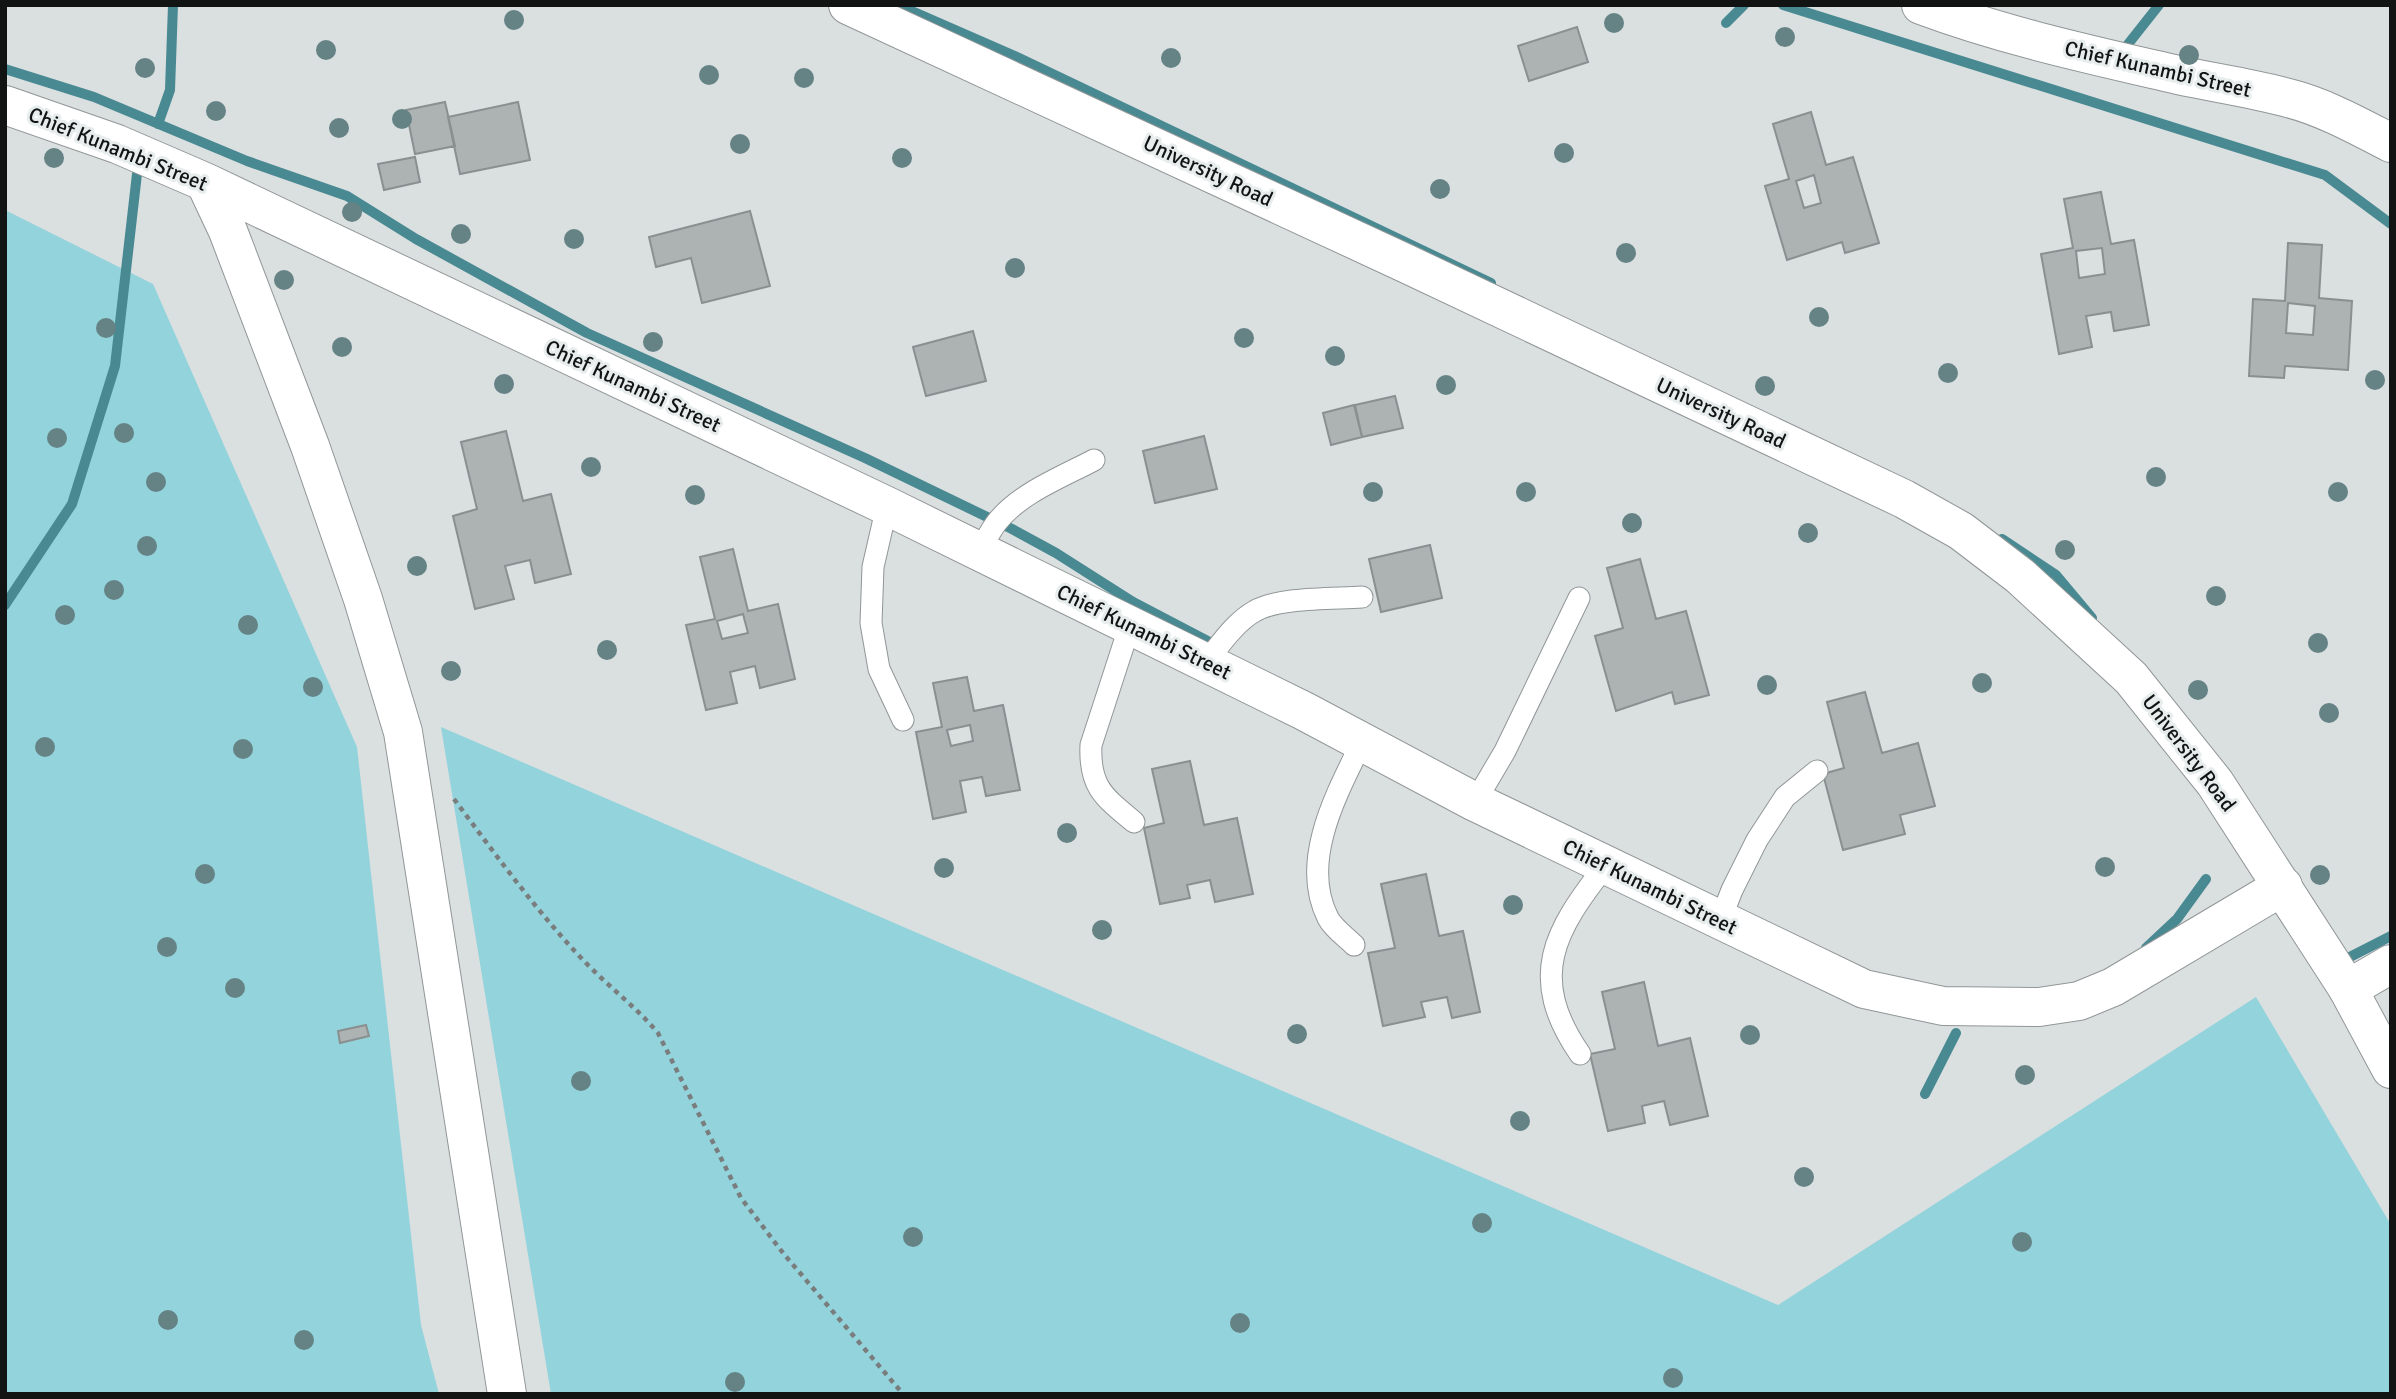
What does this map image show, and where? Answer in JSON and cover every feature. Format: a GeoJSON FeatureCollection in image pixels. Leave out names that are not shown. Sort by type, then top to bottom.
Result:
{"type":"FeatureCollection","features":[{"type":"Feature","properties":{"kind":"street","name":"University Road"},"geometry":{"type":"LineString","coordinates":[[848,5],[1320,223],[1841,469],[1904,499],[1961,531],[2020,576],[2131,678],[2215,783],[2348,989],[2391,1069]]}},
{"type":"Feature","properties":{"kind":"street","name":"Chief Kunambi Street"},"geometry":{"type":"LineString","coordinates":[[1921,5],[1964,21],[2054,45],[2291,98],[2347,120],[2391,143]]}},
{"type":"Feature","properties":{"kind":"street","name":"Chief Kunambi Street"},"geometry":{"type":"LineString","coordinates":[[5,104],[117,144],[205,182],[887,506],[1206,662],[1475,802],[1864,989],[1944,1006],[2039,1007],[2079,1000],[2113,987],[2283,886]]}},
{"type":"Feature","properties":{"kind":"street"},"geometry":{"type":"LineString","coordinates":[[205,182],[228,231],[310,446],[363,599],[403,732],[507,1394]]}},
{"type":"Feature","properties":{"kind":"street"},"geometry":{"type":"LineString","coordinates":[[2348,989],[2391,964]]}},
{"type":"Feature","properties":{"kind":"lane"},"geometry":{"type":"LineString","coordinates":[[979,551],[997,522],[1013,507],[1039,488],[1094,460]]}},
{"type":"Feature","properties":{"kind":"lane"},"geometry":{"type":"LineString","coordinates":[[887,506],[873,567],[871,624],[879,669],[903,720]]}},
{"type":"Feature","properties":{"kind":"lane"},"geometry":{"type":"LineString","coordinates":[[1206,662],[1227,636],[1252,612],[1267,605],[1362,597]]}},
{"type":"Feature","properties":{"kind":"lane"},"geometry":{"type":"LineString","coordinates":[[1475,802],[1506,751],[1579,598]]}},
{"type":"Feature","properties":{"kind":"lane"},"geometry":{"type":"LineString","coordinates":[[1130,625],[1091,745],[1090,764],[1096,785],[1135,822]]}},
{"type":"Feature","properties":{"kind":"lane"},"geometry":{"type":"LineString","coordinates":[[1354,945],[1329,920],[1319,893],[1318,856],[1335,799],[1362,742]]}},
{"type":"Feature","properties":{"kind":"lane"},"geometry":{"type":"LineString","coordinates":[[1720,922],[1732,890],[1757,840],[1778,807],[1785,797],[1817,771]]}},
{"type":"Feature","properties":{"kind":"lane"},"geometry":{"type":"LineString","coordinates":[[1580,1054],[1564,1030],[1554,1007],[1551,981],[1553,959],[1560,933],[1574,905],[1606,865]]}},
{"type":"Feature","properties":{"kind":"path"},"geometry":{"type":"LineString","coordinates":[[453,798],[537,909],[587,964],[639,1010],[658,1033],[741,1198],[783,1253],[903,1394]]}},
{"type":"Feature","properties":{"kind":"shaded area"},"geometry":{"type":"Polygon","coordinates":[[[5,210],[153,284],[357,747],[421,1325],[439,1394],[5,1394],[5,210]]]}},
{"type":"Feature","properties":{"kind":"shaded area"},"geometry":{"type":"Polygon","coordinates":[[[441,727],[1778,1305],[2256,997],[2391,1225],[2391,1394],[551,1394],[441,727]]]}},
{"type":"Feature","properties":{"kind":"building"},"geometry":{"type":"Polygon","coordinates":[[[1577,27],[1588,62],[1529,81],[1518,46],[1577,27]]]}},
{"type":"Feature","properties":{"kind":"building"},"geometry":{"type":"Polygon","coordinates":[[[445,102],[455,146],[415,154],[406,110],[445,102]]]}},
{"type":"Feature","properties":{"kind":"building"},"geometry":{"type":"Polygon","coordinates":[[[518,102],[530,160],[460,174],[448,117],[518,102]]]}},
{"type":"Feature","properties":{"kind":"building"},"geometry":{"type":"Polygon","coordinates":[[[1811,112],[1826,165],[1853,157],[1879,243],[1845,253],[1842,242],[1787,260],[1765,186],[1789,179],[1773,124],[1811,112]],[[1814,175],[1796,181],[1804,208],[1821,203],[1814,175]]]}},
{"type":"Feature","properties":{"kind":"building"},"geometry":{"type":"Polygon","coordinates":[[[415,157],[420,182],[384,190],[378,164],[415,157]]]}},
{"type":"Feature","properties":{"kind":"building"},"geometry":{"type":"Polygon","coordinates":[[[2101,192],[2111,244],[2134,240],[2149,325],[2114,331],[2111,312],[2086,316],[2092,347],[2059,354],[2041,254],[2073,248],[2064,199],[2101,192]],[[2102,248],[2076,251],[2079,278],[2105,274],[2102,248]]]}},
{"type":"Feature","properties":{"kind":"building"},"geometry":{"type":"Polygon","coordinates":[[[750,211],[770,286],[702,303],[691,258],[656,267],[649,237],[750,211]]]}},
{"type":"Feature","properties":{"kind":"building"},"geometry":{"type":"Polygon","coordinates":[[[2288,243],[2322,245],[2319,298],[2352,301],[2348,370],[2285,366],[2284,378],[2249,376],[2253,299],[2285,301],[2288,243]],[[2288,303],[2286,333],[2313,335],[2315,306],[2288,303]]]}},
{"type":"Feature","properties":{"kind":"building"},"geometry":{"type":"Polygon","coordinates":[[[973,331],[986,381],[926,396],[913,347],[973,331]]]}},
{"type":"Feature","properties":{"kind":"building"},"geometry":{"type":"Polygon","coordinates":[[[1395,396],[1403,428],[1362,437],[1355,405],[1395,396]]]}},
{"type":"Feature","properties":{"kind":"building"},"geometry":{"type":"Polygon","coordinates":[[[1354,405],[1362,437],[1331,445],[1323,413],[1354,405]]]}},
{"type":"Feature","properties":{"kind":"building"},"geometry":{"type":"Polygon","coordinates":[[[506,431],[523,501],[551,494],[571,574],[535,583],[530,560],[505,566],[514,599],[475,609],[453,516],[477,509],[461,442],[506,431]]]}},
{"type":"Feature","properties":{"kind":"building"},"geometry":{"type":"Polygon","coordinates":[[[1204,436],[1217,489],[1155,503],[1143,451],[1204,436]]]}},
{"type":"Feature","properties":{"kind":"building"},"geometry":{"type":"Polygon","coordinates":[[[1430,545],[1442,598],[1381,612],[1369,559],[1430,545]]]}},
{"type":"Feature","properties":{"kind":"building"},"geometry":{"type":"Polygon","coordinates":[[[733,549],[748,611],[778,604],[795,679],[760,688],[755,666],[730,672],[737,703],[706,710],[686,625],[715,619],[700,557],[733,549]],[[743,614],[717,621],[722,639],[748,633],[743,614]]]}},
{"type":"Feature","properties":{"kind":"building"},"geometry":{"type":"Polygon","coordinates":[[[1640,559],[1656,619],[1686,611],[1709,695],[1675,704],[1672,692],[1616,711],[1595,636],[1623,628],[1607,568],[1640,559]]]}},
{"type":"Feature","properties":{"kind":"building"},"geometry":{"type":"Polygon","coordinates":[[[967,677],[974,711],[1003,705],[1020,790],[986,796],[982,777],[960,781],[966,812],[933,819],[916,732],[942,727],[933,683],[967,677]],[[970,725],[947,730],[951,746],[973,741],[970,725]]]}},
{"type":"Feature","properties":{"kind":"building"},"geometry":{"type":"Polygon","coordinates":[[[1865,692],[1882,753],[1918,743],[1935,806],[1900,815],[1905,834],[1843,850],[1823,774],[1844,768],[1827,702],[1865,692]]]}},
{"type":"Feature","properties":{"kind":"building"},"geometry":{"type":"Polygon","coordinates":[[[1190,761],[1204,825],[1237,818],[1253,894],[1215,902],[1210,880],[1187,885],[1190,898],[1160,904],[1144,828],[1164,823],[1152,769],[1190,761]]]}},
{"type":"Feature","properties":{"kind":"building"},"geometry":{"type":"Polygon","coordinates":[[[1426,874],[1439,936],[1463,931],[1480,1012],[1452,1018],[1447,997],[1421,1002],[1425,1017],[1383,1026],[1368,953],[1395,948],[1381,884],[1426,874]]]}},
{"type":"Feature","properties":{"kind":"building"},"geometry":{"type":"Polygon","coordinates":[[[1644,982],[1658,1046],[1690,1038],[1708,1116],[1670,1125],[1664,1101],[1642,1106],[1645,1123],[1608,1131],[1590,1054],[1615,1049],[1602,992],[1644,982]]]}},
{"type":"Feature","properties":{"kind":"building"},"geometry":{"type":"Polygon","coordinates":[[[366,1025],[369,1036],[340,1043],[338,1031],[366,1025]]]}},
{"type":"Feature","properties":{"kind":"waterway"},"geometry":{"type":"LineString","coordinates":[[158,124],[170,90],[173,5]]}},
{"type":"Feature","properties":{"kind":"waterway"},"geometry":{"type":"LineString","coordinates":[[898,5],[1017,57],[1491,283]]}},
{"type":"Feature","properties":{"kind":"waterway"},"geometry":{"type":"LineString","coordinates":[[1726,23],[1744,5]]}},
{"type":"Feature","properties":{"kind":"waterway"},"geometry":{"type":"LineString","coordinates":[[1783,5],[2325,175],[2391,224]]}},
{"type":"Feature","properties":{"kind":"waterway"},"geometry":{"type":"LineString","coordinates":[[2121,53],[2159,5]]}},
{"type":"Feature","properties":{"kind":"waterway"},"geometry":{"type":"LineString","coordinates":[[5,69],[94,97],[247,161],[347,196],[416,239],[587,333],[865,458],[1012,529],[1056,553],[1133,602],[1219,647]]}},
{"type":"Feature","properties":{"kind":"waterway"},"geometry":{"type":"LineString","coordinates":[[5,605],[72,504],[115,366],[137,174]]}},
{"type":"Feature","properties":{"kind":"waterway"},"geometry":{"type":"LineString","coordinates":[[2002,539],[2056,575],[2092,618]]}},
{"type":"Feature","properties":{"kind":"waterway"},"geometry":{"type":"LineString","coordinates":[[2146,948],[2177,919],[2206,879]]}},
{"type":"Feature","properties":{"kind":"waterway"},"geometry":{"type":"LineString","coordinates":[[2340,962],[2391,936]]}},
{"type":"Feature","properties":{"kind":"waterway"},"geometry":{"type":"LineString","coordinates":[[1925,1094],[1956,1033]]}}]}
